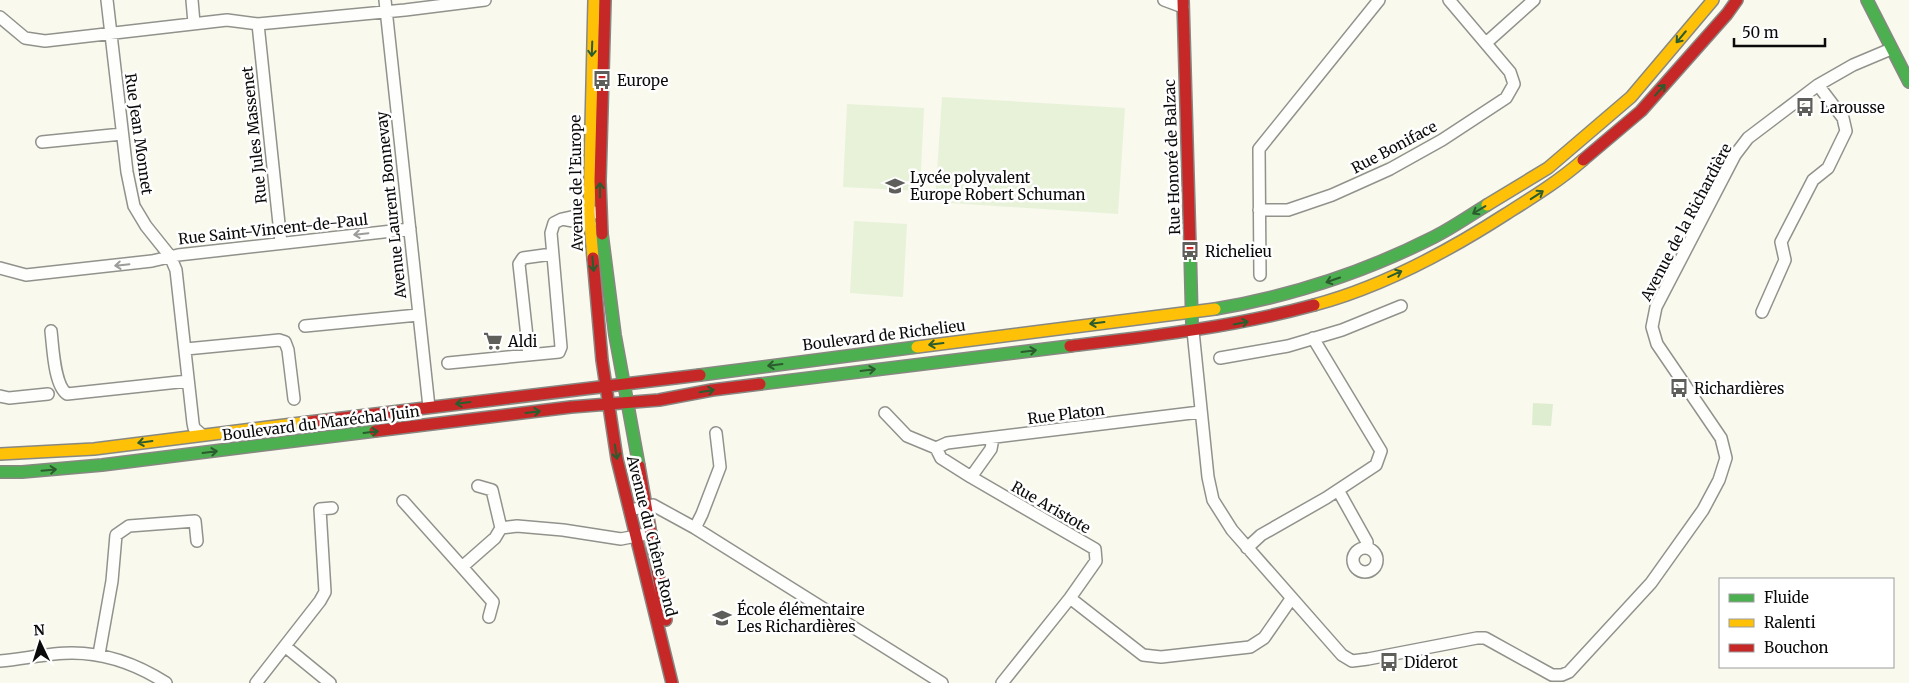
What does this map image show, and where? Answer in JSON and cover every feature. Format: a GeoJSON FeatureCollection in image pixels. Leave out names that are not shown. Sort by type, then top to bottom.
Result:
{"type":"FeatureCollection","features":[{"type":"Feature","properties":{"kind":"main road","name":"Avenue de l’Europe"},"geometry":{"type":"LineString","coordinates":[[594,0],[589,212],[601,353],[608,395]]}},
{"type":"Feature","properties":{"kind":"main road","name":"Avenue de l’Europe"},"geometry":{"type":"LineString","coordinates":[[605,0],[600,181],[603,243],[612,326],[619,359]]}},
{"type":"Feature","properties":{"kind":"main road","name":"Boulevard de Richelieu"},"geometry":{"type":"LineString","coordinates":[[581,389],[608,395],[625,393],[1146,317],[1191,313],[1245,304],[1306,289],[1367,268],[1436,236],[1548,168],[1630,97],[1713,0]]}},
{"type":"Feature","properties":{"kind":"main road"},"geometry":{"type":"LineString","coordinates":[[1191,313],[1192,331],[1266,318],[1318,304],[1374,284],[1438,255],[1483,230],[1557,182],[1641,111],[1738,0]]}},
{"type":"Feature","properties":{"kind":"main road"},"geometry":{"type":"LineString","coordinates":[[1867,0],[1909,82]]}},
{"type":"Feature","properties":{"kind":"main road","name":"Rue Honoré de Balzac"},"geometry":{"type":"LineString","coordinates":[[1183,4],[1191,313]]}},
{"type":"Feature","properties":{"kind":"main road","name":"Boulevard du Maréchal Juin"},"geometry":{"type":"LineString","coordinates":[[0,472],[22,472],[102,465],[571,407],[608,395],[625,393],[645,401],[712,390],[1192,331]]}},
{"type":"Feature","properties":{"kind":"main road","name":"Avenue du Chêne Rond"},"geometry":{"type":"LineString","coordinates":[[619,359],[651,533],[674,683]]}},
{"type":"Feature","properties":{"kind":"main road","name":"Boulevard du Maréchal Juin"},"geometry":{"type":"LineString","coordinates":[[0,454],[81,450],[581,389]]}},
{"type":"Feature","properties":{"kind":"main road","name":"Avenue du Chêne Rond"},"geometry":{"type":"LineString","coordinates":[[608,395],[617,459],[674,683]]}},
{"type":"Feature","properties":{"kind":"street","name":"Rue Jean Monnet"},"geometry":{"type":"LineString","coordinates":[[107,0],[126,172],[134,206],[146,226],[170,256],[176,270],[194,428],[201,434]]}},
{"type":"Feature","properties":{"kind":"street"},"geometry":{"type":"LineString","coordinates":[[192,0],[194,23]]}},
{"type":"Feature","properties":{"kind":"street"},"geometry":{"type":"LineString","coordinates":[[0,17],[26,38],[46,42],[194,23],[227,20],[258,24],[386,6],[485,0]]}},
{"type":"Feature","properties":{"kind":"street"},"geometry":{"type":"LineString","coordinates":[[1164,0],[1183,4]]}},
{"type":"Feature","properties":{"kind":"street"},"geometry":{"type":"LineString","coordinates":[[1260,275],[1258,149],[1379,0]]}},
{"type":"Feature","properties":{"kind":"street"},"geometry":{"type":"LineString","coordinates":[[1449,0],[1486,43],[1534,0]]}},
{"type":"Feature","properties":{"kind":"street","name":"Avenue Laurent Bonnevay"},"geometry":{"type":"LineString","coordinates":[[386,6],[429,407]]}},
{"type":"Feature","properties":{"kind":"street","name":"Rue Jules Massenet"},"geometry":{"type":"LineString","coordinates":[[258,24],[281,243]]}},
{"type":"Feature","properties":{"kind":"street","name":"Rue Boniface"},"geometry":{"type":"LineString","coordinates":[[1259,210],[1288,210],[1332,195],[1390,169],[1442,140],[1506,98],[1514,84],[1510,72],[1486,43]]}},
{"type":"Feature","properties":{"kind":"street","name":"Avenue de la Richardière"},"geometry":{"type":"LineString","coordinates":[[1192,331],[1208,477],[1213,500],[1232,530],[1342,655],[1352,661],[1485,638],[1552,675],[1562,675],[1569,672],[1651,583],[1703,510],[1719,480],[1726,458],[1721,438],[1657,344],[1652,327],[1656,307],[1735,155],[1748,138],[1818,85],[1852,66],[1891,48]]}},
{"type":"Feature","properties":{"kind":"street"},"geometry":{"type":"LineString","coordinates":[[1762,312],[1785,260],[1781,242],[1813,180],[1828,168],[1846,131],[1843,118],[1818,85]]}},
{"type":"Feature","properties":{"kind":"street"},"geometry":{"type":"LineString","coordinates":[[42,142],[122,134]]}},
{"type":"Feature","properties":{"kind":"street"},"geometry":{"type":"LineString","coordinates":[[448,363],[559,352],[561,347],[551,233],[554,223],[562,218],[594,212],[597,234],[603,243]]}},
{"type":"Feature","properties":{"kind":"street"},"geometry":{"type":"LineString","coordinates":[[562,218],[590,224]]}},
{"type":"Feature","properties":{"kind":"street","name":"Rue Saint-Vincent-de-Paul"},"geometry":{"type":"LineString","coordinates":[[0,268],[26,275],[152,261],[170,256],[410,229]]}},
{"type":"Feature","properties":{"kind":"street"},"geometry":{"type":"LineString","coordinates":[[529,355],[519,264],[523,258],[552,254]]}},
{"type":"Feature","properties":{"kind":"street"},"geometry":{"type":"LineString","coordinates":[[1220,358],[1288,346],[1342,330],[1401,306]]}},
{"type":"Feature","properties":{"kind":"street"},"geometry":{"type":"LineString","coordinates":[[305,326],[418,315]]}},
{"type":"Feature","properties":{"kind":"street"},"geometry":{"type":"LineString","coordinates":[[51,331],[58,378],[63,391],[67,394],[188,381]]}},
{"type":"Feature","properties":{"kind":"street"},"geometry":{"type":"LineString","coordinates":[[1247,548],[1261,535],[1338,490],[1376,465],[1381,451],[1314,338]]}},
{"type":"Feature","properties":{"kind":"street"},"geometry":{"type":"LineString","coordinates":[[186,349],[279,340],[285,342],[288,350],[294,399]]}},
{"type":"Feature","properties":{"kind":"street"},"geometry":{"type":"LineString","coordinates":[[0,396],[9,398],[48,394]]}},
{"type":"Feature","properties":{"kind":"street","name":"Rue Platon"},"geometry":{"type":"LineString","coordinates":[[936,448],[947,443],[1200,412]]}},
{"type":"Feature","properties":{"kind":"street","name":"Rue Aristote"},"geometry":{"type":"LineString","coordinates":[[885,413],[907,436],[936,448],[942,458],[971,477],[1095,550],[1096,561],[1070,598],[1002,683]]}},
{"type":"Feature","properties":{"kind":"street"},"geometry":{"type":"LineString","coordinates":[[694,528],[702,514],[720,467],[716,433]]}},
{"type":"Feature","properties":{"kind":"street"},"geometry":{"type":"LineString","coordinates":[[971,477],[991,449],[993,438]]}},
{"type":"Feature","properties":{"kind":"street"},"geometry":{"type":"LineString","coordinates":[[478,486],[492,490],[501,528]]}},
{"type":"Feature","properties":{"kind":"street"},"geometry":{"type":"LineString","coordinates":[[1338,490],[1367,542],[1367,548]]}},
{"type":"Feature","properties":{"kind":"street"},"geometry":{"type":"LineString","coordinates":[[404,501],[493,602],[488,617]]}},
{"type":"Feature","properties":{"kind":"street"},"geometry":{"type":"LineString","coordinates":[[630,510],[652,505],[694,528],[942,683]]}},
{"type":"Feature","properties":{"kind":"street"},"geometry":{"type":"LineString","coordinates":[[256,683],[286,647],[325,592],[320,509],[332,508]]}},
{"type":"Feature","properties":{"kind":"street"},"geometry":{"type":"LineString","coordinates":[[99,654],[112,581],[116,535],[129,526],[195,521],[197,541]]}},
{"type":"Feature","properties":{"kind":"street"},"geometry":{"type":"LineString","coordinates":[[462,568],[494,538],[501,528],[517,526],[563,530],[621,539],[651,533]]}},
{"type":"Feature","properties":{"kind":"street"},"geometry":{"type":"LineString","coordinates":[[1070,598],[1143,655],[1161,657],[1250,647],[1264,638],[1291,599]]}},
{"type":"Feature","properties":{"kind":"street"},"geometry":{"type":"LineString","coordinates":[[286,647],[330,683]]}},
{"type":"Feature","properties":{"kind":"street"},"geometry":{"type":"LineString","coordinates":[[0,661],[71,653],[99,654],[136,666],[166,683]]}},
{"type":"Feature","properties":{"kind":"green space"},"geometry":{"type":"Polygon","coordinates":[[[942,97],[1125,108],[1118,214],[935,202],[942,97]]]}},
{"type":"Feature","properties":{"kind":"green space"},"geometry":{"type":"Polygon","coordinates":[[[847,104],[924,108],[920,191],[843,187],[847,104]]]}},
{"type":"Feature","properties":{"kind":"green space"},"geometry":{"type":"Polygon","coordinates":[[[854,221],[907,224],[903,297],[850,293],[854,221]]]}},
{"type":"Feature","properties":{"kind":"green space"},"geometry":{"type":"Polygon","coordinates":[[[1533,403],[1553,404],[1551,426],[1532,425],[1533,403]]]}},
{"type":"Feature","properties":{"kind":"traffic: fast"},"geometry":{"type":"LineString","coordinates":[[1867,0],[1909,82]]}},
{"type":"Feature","properties":{"kind":"traffic: fast"},"geometry":{"type":"LineString","coordinates":[[1215,309],[1300,290],[1355,272],[1434,237],[1487,205]]}},
{"type":"Feature","properties":{"kind":"traffic: fast"},"geometry":{"type":"LineString","coordinates":[[602,234],[615,335],[639,466]]}},
{"type":"Feature","properties":{"kind":"traffic: fast"},"geometry":{"type":"LineString","coordinates":[[1190,246],[1192,325]]}},
{"type":"Feature","properties":{"kind":"traffic: fast"},"geometry":{"type":"LineString","coordinates":[[760,384],[1070,346]]}},
{"type":"Feature","properties":{"kind":"traffic: fast"},"geometry":{"type":"LineString","coordinates":[[700,375],[917,347]]}},
{"type":"Feature","properties":{"kind":"traffic: fast"},"geometry":{"type":"LineString","coordinates":[[0,472],[22,472],[102,465],[375,431]]}},
{"type":"Feature","properties":{"kind":"traffic: slow"},"geometry":{"type":"LineString","coordinates":[[593,258],[589,212],[594,0]]}},
{"type":"Feature","properties":{"kind":"traffic: slow"},"geometry":{"type":"LineString","coordinates":[[1487,205],[1548,168],[1631,97],[1713,0]]}},
{"type":"Feature","properties":{"kind":"traffic: slow"},"geometry":{"type":"LineString","coordinates":[[1314,305],[1364,289],[1437,255],[1536,195],[1583,160]]}},
{"type":"Feature","properties":{"kind":"traffic: slow"},"geometry":{"type":"LineString","coordinates":[[917,347],[1215,309]]}},
{"type":"Feature","properties":{"kind":"traffic: slow"},"geometry":{"type":"LineString","coordinates":[[0,454],[94,449],[309,422]]}},
{"type":"Feature","properties":{"kind":"traffic: jam"},"geometry":{"type":"LineString","coordinates":[[602,234],[600,181],[605,0]]}},
{"type":"Feature","properties":{"kind":"traffic: jam"},"geometry":{"type":"LineString","coordinates":[[1183,0],[1190,246]]}},
{"type":"Feature","properties":{"kind":"traffic: jam"},"geometry":{"type":"LineString","coordinates":[[1583,160],[1641,111],[1727,14],[1737,0]]}},
{"type":"Feature","properties":{"kind":"traffic: jam"},"geometry":{"type":"LineString","coordinates":[[593,258],[602,360],[617,459],[672,683]]}},
{"type":"Feature","properties":{"kind":"traffic: jam"},"geometry":{"type":"LineString","coordinates":[[1070,346],[1223,325],[1314,305]]}},
{"type":"Feature","properties":{"kind":"traffic: jam"},"geometry":{"type":"LineString","coordinates":[[309,422],[700,375]]}},
{"type":"Feature","properties":{"kind":"traffic: jam"},"geometry":{"type":"LineString","coordinates":[[375,431],[571,407],[659,400],[712,390],[760,384]]}},
{"type":"Feature","properties":{"kind":"traffic: jam"},"geometry":{"type":"LineString","coordinates":[[639,466],[666,620]]}},
{"type":"Feature","properties":{"kind":"place","name":"Europe"},"geometry":{"type":"Point","coordinates":[602,80]}},
{"type":"Feature","properties":{"kind":"place","name":"Larousse"},"geometry":{"type":"Point","coordinates":[1805,107]}},
{"type":"Feature","properties":{"kind":"place","name":"Lycée polyvalent Europe Robert Schuman"},"geometry":{"type":"Point","coordinates":[895,186]}},
{"type":"Feature","properties":{"kind":"place","name":"Richelieu"},"geometry":{"type":"Point","coordinates":[1190,251]}},
{"type":"Feature","properties":{"kind":"place","name":"Aldi"},"geometry":{"type":"Point","coordinates":[493,341]}},
{"type":"Feature","properties":{"kind":"place","name":"Richardières"},"geometry":{"type":"Point","coordinates":[1679,388]}},
{"type":"Feature","properties":{"kind":"place","name":"École élémentaire Les Richardières"},"geometry":{"type":"Point","coordinates":[722,618]}},
{"type":"Feature","properties":{"kind":"place","name":"Diderot"},"geometry":{"type":"Point","coordinates":[1389,662]}}]}
